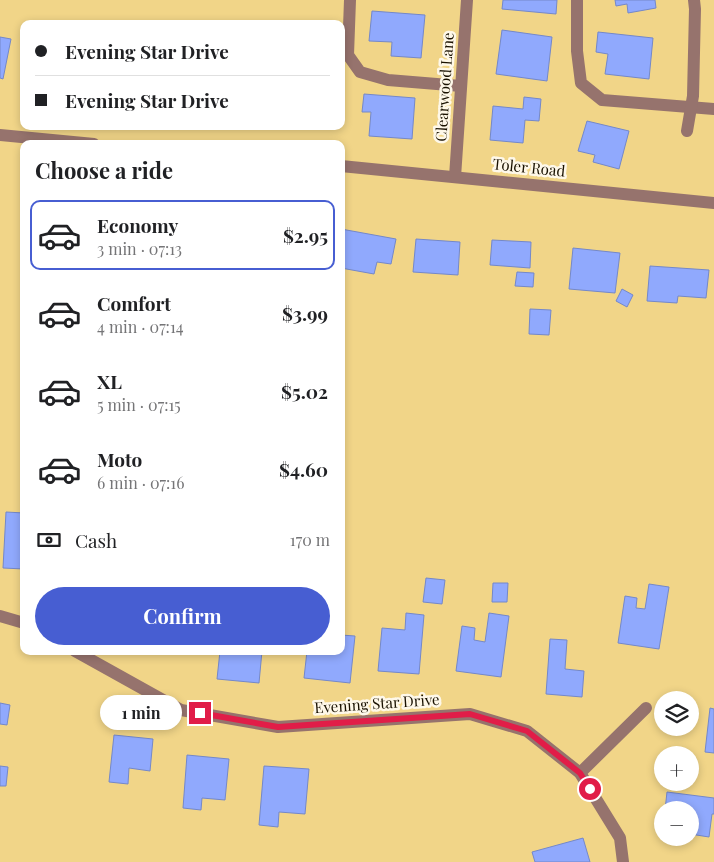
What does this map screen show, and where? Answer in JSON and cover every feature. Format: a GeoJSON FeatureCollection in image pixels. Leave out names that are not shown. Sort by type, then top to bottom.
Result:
{"type":"FeatureCollection","features":[{"type":"Feature","properties":{"kind":"street"},"geometry":{"type":"LineString","coordinates":[[350,0],[348,55],[360,72],[388,80],[461,86]]}},
{"type":"Feature","properties":{"kind":"street","name":"Clearwood Lane"},"geometry":{"type":"LineString","coordinates":[[455,177],[467,0]]}},
{"type":"Feature","properties":{"kind":"street"},"geometry":{"type":"LineString","coordinates":[[577,0],[577,51],[581,82],[602,100],[714,109]]}},
{"type":"Feature","properties":{"kind":"street"},"geometry":{"type":"LineString","coordinates":[[687,130],[694,87],[694,0]]}},
{"type":"Feature","properties":{"kind":"street"},"geometry":{"type":"LineString","coordinates":[[0,135],[52,140]]}},
{"type":"Feature","properties":{"kind":"street","name":"Toler Road"},"geometry":{"type":"LineString","coordinates":[[345,166],[714,204]]}},
{"type":"Feature","properties":{"kind":"street"},"geometry":{"type":"LineString","coordinates":[[0,616],[20,622]]}},
{"type":"Feature","properties":{"kind":"street","name":"Evening Star Drive"},"geometry":{"type":"LineString","coordinates":[[82,655],[181,710],[278,727],[470,714],[527,731],[580,773],[620,838],[623,862]]}},
{"type":"Feature","properties":{"kind":"street"},"geometry":{"type":"LineString","coordinates":[[580,773],[646,708]]}},
{"type":"Feature","properties":{"kind":"building"},"geometry":{"type":"Polygon","coordinates":[[[503,0],[557,0],[556,14],[502,9],[503,0]]]}},
{"type":"Feature","properties":{"kind":"building"},"geometry":{"type":"Polygon","coordinates":[[[615,0],[655,0],[656,8],[628,13],[627,4],[616,6],[615,0]]]}},
{"type":"Feature","properties":{"kind":"building"},"geometry":{"type":"Polygon","coordinates":[[[372,11],[425,15],[421,58],[391,56],[392,42],[369,41],[372,11]]]}},
{"type":"Feature","properties":{"kind":"building"},"geometry":{"type":"Polygon","coordinates":[[[502,30],[552,37],[547,81],[496,74],[502,30]]]}},
{"type":"Feature","properties":{"kind":"building"},"geometry":{"type":"Polygon","coordinates":[[[598,32],[653,38],[649,79],[605,74],[608,54],[596,52],[598,32]]]}},
{"type":"Feature","properties":{"kind":"building"},"geometry":{"type":"Polygon","coordinates":[[[0,37],[11,39],[3,79],[0,78],[0,37]]]}},
{"type":"Feature","properties":{"kind":"building"},"geometry":{"type":"Polygon","coordinates":[[[364,94],[415,98],[412,139],[369,136],[371,112],[362,112],[364,94]]]}},
{"type":"Feature","properties":{"kind":"building"},"geometry":{"type":"Polygon","coordinates":[[[524,97],[541,99],[539,121],[525,120],[523,143],[490,140],[493,106],[523,109],[524,97]]]}},
{"type":"Feature","properties":{"kind":"building"},"geometry":{"type":"Polygon","coordinates":[[[587,121],[629,131],[619,169],[593,162],[595,155],[578,151],[587,121]]]}},
{"type":"Feature","properties":{"kind":"building"},"geometry":{"type":"Polygon","coordinates":[[[345,230],[396,239],[391,264],[377,262],[374,274],[345,269],[345,230]]]}},
{"type":"Feature","properties":{"kind":"building"},"geometry":{"type":"Polygon","coordinates":[[[416,239],[460,242],[458,275],[413,272],[416,239]]]}},
{"type":"Feature","properties":{"kind":"building"},"geometry":{"type":"Polygon","coordinates":[[[492,240],[531,242],[530,268],[490,265],[492,240]]]}},
{"type":"Feature","properties":{"kind":"building"},"geometry":{"type":"Polygon","coordinates":[[[573,248],[620,253],[615,293],[569,289],[573,248]]]}},
{"type":"Feature","properties":{"kind":"building"},"geometry":{"type":"Polygon","coordinates":[[[650,266],[709,270],[706,298],[678,296],[677,303],[647,301],[650,266]]]}},
{"type":"Feature","properties":{"kind":"building"},"geometry":{"type":"Polygon","coordinates":[[[517,272],[534,273],[533,287],[515,286],[517,272]]]}},
{"type":"Feature","properties":{"kind":"building"},"geometry":{"type":"Polygon","coordinates":[[[622,289],[633,295],[627,307],[616,301],[622,289]]]}},
{"type":"Feature","properties":{"kind":"building"},"geometry":{"type":"Polygon","coordinates":[[[530,309],[551,310],[549,335],[529,334],[530,309]]]}},
{"type":"Feature","properties":{"kind":"building"},"geometry":{"type":"Polygon","coordinates":[[[6,512],[20,513],[20,569],[3,568],[6,512]]]}},
{"type":"Feature","properties":{"kind":"building"},"geometry":{"type":"Polygon","coordinates":[[[426,578],[445,580],[442,604],[423,602],[426,578]]]}},
{"type":"Feature","properties":{"kind":"building"},"geometry":{"type":"Polygon","coordinates":[[[493,583],[508,583],[507,602],[492,602],[493,583]]]}},
{"type":"Feature","properties":{"kind":"building"},"geometry":{"type":"Polygon","coordinates":[[[649,584],[669,587],[659,649],[618,643],[625,596],[637,598],[636,608],[645,609],[649,584]]]}},
{"type":"Feature","properties":{"kind":"building"},"geometry":{"type":"Polygon","coordinates":[[[406,613],[424,615],[419,674],[378,671],[382,628],[405,630],[406,613]]]}},
{"type":"Feature","properties":{"kind":"building"},"geometry":{"type":"Polygon","coordinates":[[[489,613],[509,616],[501,677],[456,671],[462,626],[475,628],[474,640],[485,642],[489,613]]]}},
{"type":"Feature","properties":{"kind":"building"},"geometry":{"type":"Polygon","coordinates":[[[345,635],[355,636],[350,683],[304,678],[307,655],[345,655],[345,635]]]}},
{"type":"Feature","properties":{"kind":"building"},"geometry":{"type":"Polygon","coordinates":[[[550,639],[567,640],[565,669],[584,671],[582,697],[546,694],[550,639]]]}},
{"type":"Feature","properties":{"kind":"building"},"geometry":{"type":"Polygon","coordinates":[[[220,655],[262,655],[259,683],[217,679],[220,655]]]}},
{"type":"Feature","properties":{"kind":"building"},"geometry":{"type":"Polygon","coordinates":[[[0,703],[10,705],[7,725],[0,724],[0,703]]]}},
{"type":"Feature","properties":{"kind":"building"},"geometry":{"type":"Polygon","coordinates":[[[710,708],[714,709],[714,753],[705,752],[710,708]]]}},
{"type":"Feature","properties":{"kind":"building"},"geometry":{"type":"Polygon","coordinates":[[[114,735],[153,739],[150,771],[129,768],[128,784],[109,782],[114,735]]]}},
{"type":"Feature","properties":{"kind":"building"},"geometry":{"type":"Polygon","coordinates":[[[187,755],[229,759],[225,800],[202,798],[201,810],[183,808],[187,755]]]}},
{"type":"Feature","properties":{"kind":"building"},"geometry":{"type":"Polygon","coordinates":[[[0,766],[8,767],[6,786],[0,786],[0,766]]]}},
{"type":"Feature","properties":{"kind":"building"},"geometry":{"type":"Polygon","coordinates":[[[264,766],[309,769],[305,814],[279,812],[278,827],[259,825],[264,766]]]}},
{"type":"Feature","properties":{"kind":"building"},"geometry":{"type":"Polygon","coordinates":[[[667,792],[714,798],[714,814],[712,814],[709,837],[699,835],[699,801],[666,801],[667,792]]]}},
{"type":"Feature","properties":{"kind":"building"},"geometry":{"type":"Polygon","coordinates":[[[583,838],[590,862],[535,862],[532,852],[583,838]]]}},
{"type":"Feature","properties":{"kind":"route"},"geometry":{"type":"LineString","coordinates":[[200,713],[278,727],[470,714],[527,731],[580,773],[590,789]]}}]}
